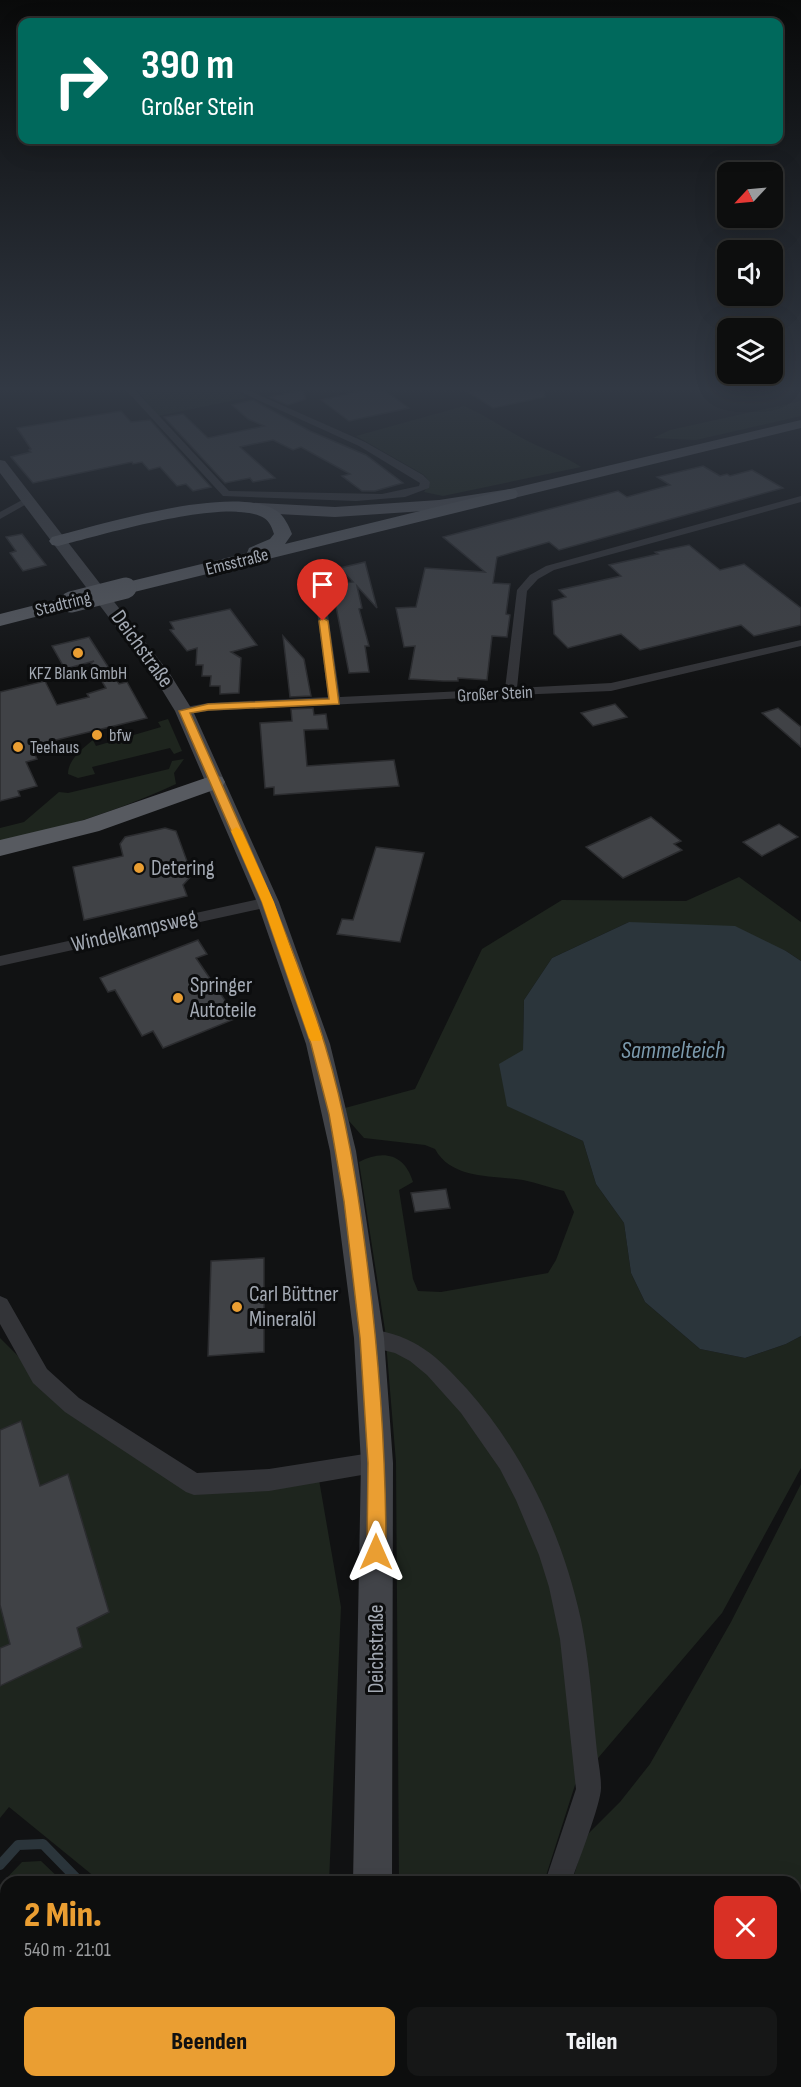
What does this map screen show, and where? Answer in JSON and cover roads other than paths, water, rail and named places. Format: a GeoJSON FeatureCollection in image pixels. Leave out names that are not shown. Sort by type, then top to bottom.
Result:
{"type":"FeatureCollection","features":[{"type":"Feature","properties":{"kind":"highway","name":"Emsstraße"},"geometry":{"type":"LineString","coordinates":[[126,588],[232,564],[510,494]]}},
{"type":"Feature","properties":{"kind":"highway"},"geometry":{"type":"LineString","coordinates":[[58,541],[232,501],[266,512],[278,521],[284,534],[276,543],[232,564]]}},
{"type":"Feature","properties":{"kind":"highway","name":"Stadtring"},"geometry":{"type":"LineString","coordinates":[[0,620],[126,588]]}},
{"type":"Feature","properties":{"kind":"highway"},"geometry":{"type":"LineString","coordinates":[[0,848],[91,825],[214,782]]}},
{"type":"Feature","properties":{"kind":"main road","name":"Deichstraße"},"geometry":{"type":"LineString","coordinates":[[17,487],[95,585],[164,678],[184,711],[268,902],[318,1044],[336,1114],[351,1201],[369,1338],[377,1463],[373,1876]]}},
{"type":"Feature","properties":{"kind":"main road","name":"Emsstraße"},"geometry":{"type":"LineString","coordinates":[[510,494],[537,487]]}},
{"type":"Feature","properties":{"kind":"main road"},"geometry":{"type":"LineString","coordinates":[[232,501],[335,512],[439,505],[510,494]]}},
{"type":"Feature","properties":{"kind":"street"},"geometry":{"type":"LineString","coordinates":[[219,487],[232,501],[356,498],[415,492],[423,487]]}},
{"type":"Feature","properties":{"kind":"street"},"geometry":{"type":"LineString","coordinates":[[510,694],[522,590],[534,577],[550,568],[801,499]]}},
{"type":"Feature","properties":{"kind":"street"},"geometry":{"type":"LineString","coordinates":[[0,516],[27,501]]}},
{"type":"Feature","properties":{"kind":"street"},"geometry":{"type":"LineString","coordinates":[[318,580],[335,702]]}},
{"type":"Feature","properties":{"kind":"street","name":"Großer Stein"},"geometry":{"type":"LineString","coordinates":[[184,711],[208,707],[510,694],[611,687],[801,644]]}},
{"type":"Feature","properties":{"kind":"street","name":"Windelkampsweg"},"geometry":{"type":"LineString","coordinates":[[0,961],[268,902]]}},
{"type":"Feature","properties":{"kind":"street"},"geometry":{"type":"LineString","coordinates":[[0,1305],[39,1376],[72,1405],[194,1485],[269,1480],[377,1463]]}},
{"type":"Feature","properties":{"kind":"street"},"geometry":{"type":"LineString","coordinates":[[369,1338],[392,1342],[413,1352],[442,1377],[479,1419],[516,1477],[531,1506],[557,1575],[569,1619],[576,1665],[586,1774],[590,1789],[560,1876]]}},
{"type":"Feature","properties":{"kind":"water","name":"Sammelteich"},"geometry":{"type":"Polygon","coordinates":[[[629,922],[735,926],[786,951],[801,961],[801,1336],[786,1344],[745,1358],[700,1349],[645,1302],[631,1273],[624,1223],[596,1184],[583,1141],[507,1106],[499,1064],[523,1050],[524,1000],[552,958],[629,922]]]}},
{"type":"Feature","properties":{"kind":"waterway"},"geometry":{"type":"LineString","coordinates":[[0,1865],[18,1845],[43,1844],[74,1876]]}},
{"type":"Feature","properties":{"kind":"place","name":"KFZ Blank GmbH"},"geometry":{"type":"Point","coordinates":[78,653]}},
{"type":"Feature","properties":{"kind":"place","name":"bfw"},"geometry":{"type":"Point","coordinates":[97,735]}},
{"type":"Feature","properties":{"kind":"place","name":"Teehaus"},"geometry":{"type":"Point","coordinates":[18,747]}},
{"type":"Feature","properties":{"kind":"place","name":"Detering"},"geometry":{"type":"Point","coordinates":[139,868]}},
{"type":"Feature","properties":{"kind":"place","name":"Springer Autoteile"},"geometry":{"type":"Point","coordinates":[178,998]}},
{"type":"Feature","properties":{"kind":"place","name":"Carl Büttner Mineralöl"},"geometry":{"type":"Point","coordinates":[237,1307]}}]}
